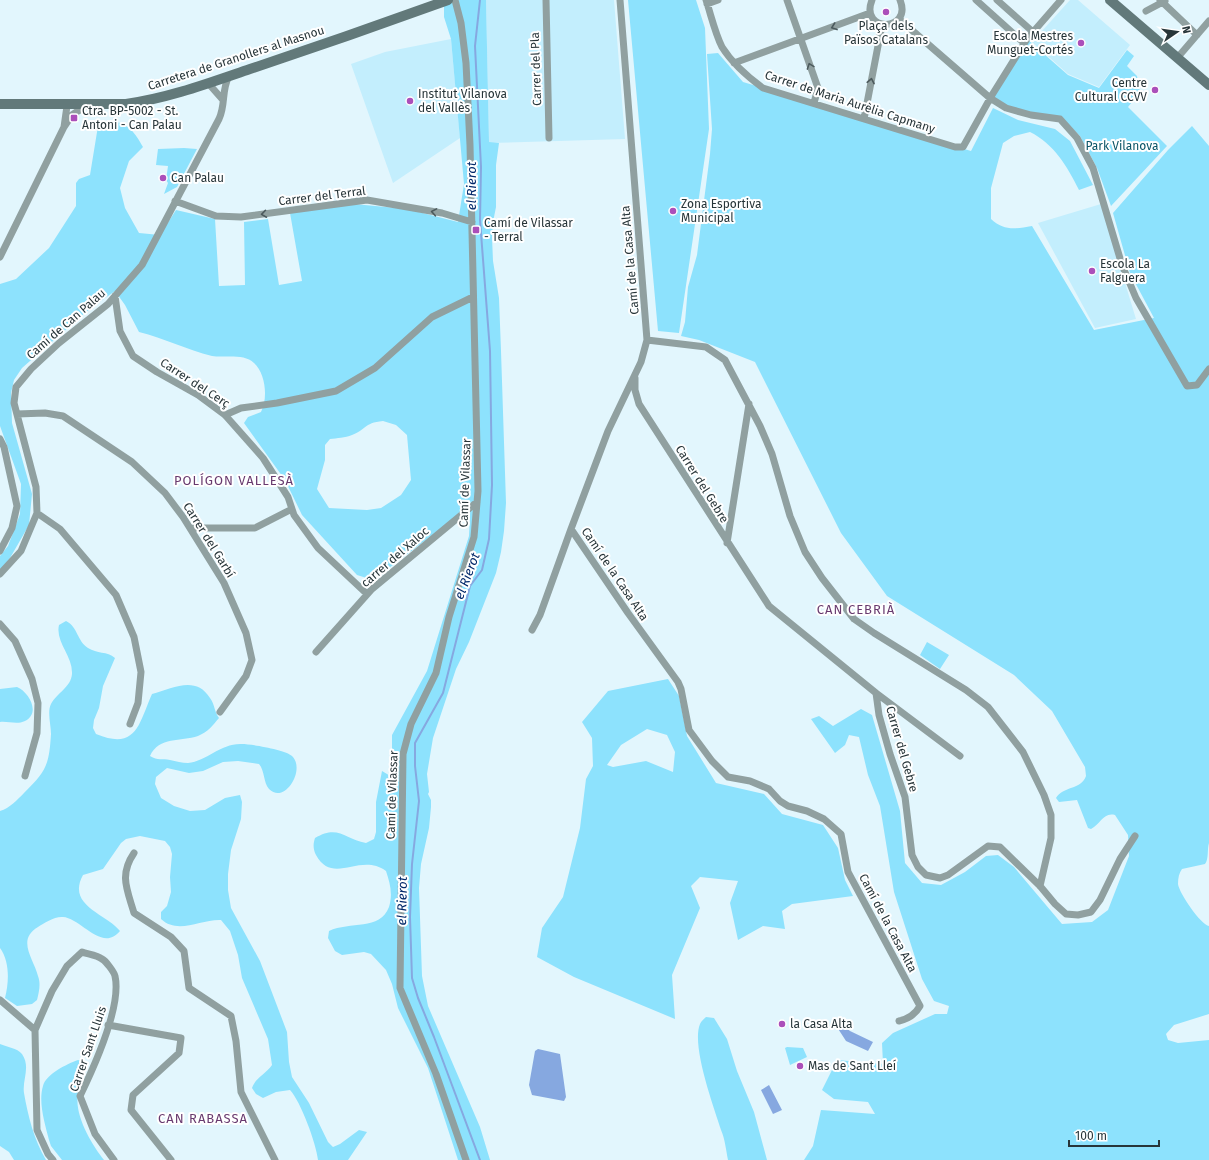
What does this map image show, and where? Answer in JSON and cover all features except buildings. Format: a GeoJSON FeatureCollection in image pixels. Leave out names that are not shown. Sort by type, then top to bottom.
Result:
{"type":"FeatureCollection","features":[{"type":"Feature","properties":{"kind":"main road","name":"Carretera de Granollers al Masnou"},"geometry":{"type":"LineString","coordinates":[[0,104],[69,105],[137,103],[208,83],[448,0]]}},
{"type":"Feature","properties":{"kind":"main road"},"geometry":{"type":"LineString","coordinates":[[1110,0],[1209,85]]}},
{"type":"Feature","properties":{"kind":"street","name":"Camí de Vilassar"},"geometry":{"type":"LineString","coordinates":[[455,0],[461,23],[466,63],[477,382],[477,502],[474,537],[449,617],[436,672],[412,724],[403,754],[400,988],[436,1074],[466,1160]]}},
{"type":"Feature","properties":{"kind":"street","name":"Carrer del Pla"},"geometry":{"type":"LineString","coordinates":[[546,0],[549,138]]}},
{"type":"Feature","properties":{"kind":"street","name":"Camí de la Casa Alta"},"geometry":{"type":"LineString","coordinates":[[620,0],[647,340],[641,362],[608,431],[571,530],[678,682],[681,689],[689,730],[712,762],[728,777],[750,781],[769,789],[780,802],[788,806],[807,811],[824,819],[841,834],[848,872],[920,1006],[914,1014],[905,1020],[899,1021]]}},
{"type":"Feature","properties":{"kind":"street"},"geometry":{"type":"LineString","coordinates":[[706,2],[718,0]]}},
{"type":"Feature","properties":{"kind":"street"},"geometry":{"type":"LineString","coordinates":[[787,0],[818,88],[814,103]]}},
{"type":"Feature","properties":{"kind":"street"},"geometry":{"type":"LineString","coordinates":[[872,0],[870,5],[870,13],[873,19],[882,25],[894,23],[898,19],[902,9],[901,0]]}},
{"type":"Feature","properties":{"kind":"street"},"geometry":{"type":"LineString","coordinates":[[976,0],[1024,43]]}},
{"type":"Feature","properties":{"kind":"street"},"geometry":{"type":"LineString","coordinates":[[997,0],[1033,32]]}},
{"type":"Feature","properties":{"kind":"street"},"geometry":{"type":"LineString","coordinates":[[990,98],[1024,43],[1061,0]]}},
{"type":"Feature","properties":{"kind":"street"},"geometry":{"type":"LineString","coordinates":[[1146,11],[1163,1],[1197,35]]}},
{"type":"Feature","properties":{"kind":"street","name":"Carrer de Maria Aurèlia Capmany"},"geometry":{"type":"LineString","coordinates":[[706,2],[722,46],[734,63],[751,79],[764,88],[954,147],[963,147],[990,98]]}},
{"type":"Feature","properties":{"kind":"street"},"geometry":{"type":"LineString","coordinates":[[734,63],[870,13]]}},
{"type":"Feature","properties":{"kind":"street"},"geometry":{"type":"LineString","coordinates":[[898,19],[990,98],[1006,108],[1031,115],[1060,119],[1077,138],[1093,168],[1122,265],[1136,298],[1187,386],[1196,384],[1209,369]]}},
{"type":"Feature","properties":{"kind":"street"},"geometry":{"type":"LineString","coordinates":[[1178,57],[1209,21]]}},
{"type":"Feature","properties":{"kind":"street"},"geometry":{"type":"LineString","coordinates":[[864,119],[882,25]]}},
{"type":"Feature","properties":{"kind":"street","name":"Camí de Can Palau"},"geometry":{"type":"LineString","coordinates":[[0,574],[20,550],[37,513],[36,487],[14,403],[16,387],[31,368],[115,296],[142,265],[219,119],[223,110],[223,89],[229,76]]}},
{"type":"Feature","properties":{"kind":"street"},"geometry":{"type":"LineString","coordinates":[[208,83],[223,100]]}},
{"type":"Feature","properties":{"kind":"street"},"geometry":{"type":"LineString","coordinates":[[0,257],[3,241],[64,127],[72,115],[87,104]]}},
{"type":"Feature","properties":{"kind":"street"},"geometry":{"type":"LineString","coordinates":[[50,105],[58,108],[64,118]]}},
{"type":"Feature","properties":{"kind":"street"},"geometry":{"type":"LineString","coordinates":[[69,105],[72,115]]}},
{"type":"Feature","properties":{"kind":"street"},"geometry":{"type":"LineString","coordinates":[[64,127],[64,118],[69,105]]}},
{"type":"Feature","properties":{"kind":"street","name":"Carrer del Terral"},"geometry":{"type":"LineString","coordinates":[[175,201],[216,216],[240,217],[367,200],[442,213],[472,222]]}},
{"type":"Feature","properties":{"kind":"street","name":"Carrer del Cerç"},"geometry":{"type":"LineString","coordinates":[[115,296],[120,331],[134,356],[156,372],[198,395],[225,415],[263,458],[288,497],[294,515],[318,548],[367,594]]}},
{"type":"Feature","properties":{"kind":"street"},"geometry":{"type":"LineString","coordinates":[[225,415],[241,408],[277,403],[336,391],[375,368],[432,317],[473,297]]}},
{"type":"Feature","properties":{"kind":"street"},"geometry":{"type":"LineString","coordinates":[[647,340],[706,347],[725,360],[749,404],[772,454],[790,516],[805,552],[822,578],[854,619],[966,690],[988,707],[1023,752],[1044,795],[1051,815],[1051,838],[1040,886]]}},
{"type":"Feature","properties":{"kind":"street","name":"Carrer del Gebre"},"geometry":{"type":"LineString","coordinates":[[635,374],[635,390],[639,404],[727,543],[769,606],[876,693],[960,756]]}},
{"type":"Feature","properties":{"kind":"street"},"geometry":{"type":"LineString","coordinates":[[727,543],[749,404]]}},
{"type":"Feature","properties":{"kind":"street","name":"Carrer del Garbí"},"geometry":{"type":"LineString","coordinates":[[17,414],[45,413],[63,416],[132,462],[165,493],[190,528],[224,583],[246,633],[252,660],[246,676],[220,712]]}},
{"type":"Feature","properties":{"kind":"street"},"geometry":{"type":"LineString","coordinates":[[0,439],[4,447],[17,506],[12,528],[2,543],[0,551]]}},
{"type":"Feature","properties":{"kind":"street","name":"carrer del Xaloc"},"geometry":{"type":"LineString","coordinates":[[316,652],[367,594],[477,502]]}},
{"type":"Feature","properties":{"kind":"street"},"geometry":{"type":"LineString","coordinates":[[190,528],[255,528],[292,509]]}},
{"type":"Feature","properties":{"kind":"street"},"geometry":{"type":"LineString","coordinates":[[37,513],[60,529],[116,595],[134,637],[141,672],[138,703],[130,724]]}},
{"type":"Feature","properties":{"kind":"street"},"geometry":{"type":"LineString","coordinates":[[532,630],[540,615],[571,530]]}},
{"type":"Feature","properties":{"kind":"street"},"geometry":{"type":"LineString","coordinates":[[0,624],[15,641],[32,679],[38,703],[37,733],[25,776]]}},
{"type":"Feature","properties":{"kind":"street","name":"Carrer del Gebre"},"geometry":{"type":"LineString","coordinates":[[876,693],[890,754],[905,797],[912,855],[918,867],[926,875],[940,878],[948,875],[988,846],[1000,847],[1066,914],[1078,915],[1091,912],[1100,900],[1120,858],[1135,836]]}},
{"type":"Feature","properties":{"kind":"street"},"geometry":{"type":"LineString","coordinates":[[134,853],[127,864],[125,884],[134,913],[171,937],[184,951],[189,988],[231,1016],[236,1041],[241,1092],[275,1160]]}},
{"type":"Feature","properties":{"kind":"street","name":"Carrer Sant Lluis"},"geometry":{"type":"LineString","coordinates":[[35,1030],[52,991],[67,966],[82,952],[102,958],[115,975],[116,999],[95,1064],[80,1096],[95,1134],[114,1160]]}},
{"type":"Feature","properties":{"kind":"street"},"geometry":{"type":"LineString","coordinates":[[0,1000],[35,1030],[34,1079],[37,1130],[48,1154],[53,1160]]}},
{"type":"Feature","properties":{"kind":"street"},"geometry":{"type":"LineString","coordinates":[[108,1026],[181,1038],[179,1053],[133,1095],[131,1110],[171,1160]]}},
{"type":"Feature","properties":{"kind":"shaded area"},"geometry":{"type":"Polygon","coordinates":[[[486,0],[614,0],[625,139],[489,143],[486,0]]]}},
{"type":"Feature","properties":{"kind":"shaded area","name":"Escola Mestres Munguet-Cortés"},"geometry":{"type":"Polygon","coordinates":[[[1070,0],[1078,0],[1130,45],[1099,87],[1068,74],[1032,42],[1070,0]]]}},
{"type":"Feature","properties":{"kind":"shaded area","name":"Institut Vilanova del Vallès"},"geometry":{"type":"Polygon","coordinates":[[[451,39],[460,138],[393,183],[351,64],[385,52],[451,39]]]}},
{"type":"Feature","properties":{"kind":"shaded area","name":"Escola La Falguera"},"geometry":{"type":"Polygon","coordinates":[[[1101,204],[1136,319],[1095,328],[1038,223],[1101,204]]]}},
{"type":"Feature","properties":{"kind":"shaded area"},"geometry":{"type":"Polygon","coordinates":[[[838,1021],[850,1031],[873,1042],[868,1051],[846,1041],[835,1024],[838,1021]]]}},
{"type":"Feature","properties":{"kind":"shaded area"},"geometry":{"type":"Polygon","coordinates":[[[538,1049],[560,1054],[566,1097],[564,1101],[532,1095],[529,1085],[535,1051],[538,1049]]]}},
{"type":"Feature","properties":{"kind":"shaded area"},"geometry":{"type":"Polygon","coordinates":[[[769,1085],[782,1110],[773,1114],[761,1090],[769,1085]]]}},
{"type":"Feature","properties":{"kind":"green space"},"geometry":{"type":"Polygon","coordinates":[[[444,0],[486,0],[489,142],[499,143],[496,165],[496,207],[492,237],[493,261],[499,298],[506,503],[501,552],[496,573],[469,642],[456,669],[433,738],[427,774],[428,794],[431,800],[431,807],[429,828],[421,864],[419,888],[422,976],[428,1006],[480,1127],[490,1160],[458,1160],[428,1068],[398,1008],[392,984],[386,970],[371,954],[364,952],[342,955],[335,951],[328,938],[329,931],[346,926],[372,923],[385,915],[391,898],[390,884],[386,871],[376,866],[366,865],[339,869],[330,868],[323,864],[314,851],[315,838],[330,832],[336,832],[366,843],[374,839],[376,832],[376,802],[382,771],[392,777],[392,735],[427,671],[469,536],[470,516],[467,509],[373,580],[357,575],[302,515],[285,480],[244,423],[248,417],[261,412],[265,400],[265,387],[261,373],[254,363],[245,358],[234,356],[212,356],[139,332],[125,305],[115,291],[86,312],[22,368],[14,380],[11,393],[12,423],[32,494],[29,525],[10,558],[0,571],[0,556],[8,546],[20,514],[21,484],[0,426],[0,284],[16,279],[49,248],[76,206],[76,183],[79,179],[90,175],[98,126],[113,122],[125,125],[135,134],[143,147],[129,161],[120,188],[125,208],[139,233],[160,235],[176,210],[215,219],[219,286],[245,285],[244,222],[268,219],[279,285],[302,281],[290,213],[354,204],[407,209],[458,222],[464,184],[451,39],[444,17],[444,0]],[[383,421],[372,423],[357,433],[330,439],[325,445],[325,460],[317,489],[329,508],[367,510],[381,508],[401,495],[411,480],[407,435],[396,425],[383,421]]]}},
{"type":"Feature","properties":{"kind":"green space","name":"Zona Esportiva Municipal"},"geometry":{"type":"Polygon","coordinates":[[[628,0],[696,0],[705,28],[709,129],[679,333],[658,331],[628,0]]]}},
{"type":"Feature","properties":{"kind":"green space","name":"Park Vilanova"},"geometry":{"type":"Polygon","coordinates":[[[1027,39],[1068,75],[1099,88],[1127,50],[1134,56],[1127,66],[1137,76],[1140,92],[1128,107],[1167,146],[1111,206],[1097,168],[1080,136],[1063,119],[1008,107],[995,99],[995,91],[1027,39]]]}},
{"type":"Feature","properties":{"kind":"green space"},"geometry":{"type":"Polygon","coordinates":[[[718,53],[743,82],[971,151],[993,108],[1018,120],[1055,129],[1070,141],[1093,185],[1079,190],[1070,172],[1059,156],[1039,137],[1030,132],[1014,136],[1003,143],[991,188],[991,219],[1000,226],[1010,228],[1032,226],[1094,330],[1154,318],[1130,273],[1113,213],[1168,150],[1192,126],[1209,146],[1209,843],[1205,864],[1182,869],[1178,884],[1182,894],[1191,908],[1205,924],[1209,926],[1209,1014],[1174,1025],[1166,1034],[1168,1040],[1178,1043],[1209,1040],[1209,1160],[804,1160],[813,1146],[821,1110],[875,1114],[868,1102],[834,1099],[822,1090],[837,1060],[883,1064],[882,1043],[893,1033],[935,1014],[947,1014],[949,1006],[934,1001],[922,979],[894,892],[880,806],[868,775],[859,737],[849,735],[845,745],[835,753],[811,719],[819,716],[833,726],[861,709],[872,715],[900,811],[905,863],[922,883],[941,885],[965,872],[986,856],[998,855],[1014,867],[1062,924],[1092,922],[1108,910],[1129,856],[1128,835],[1115,815],[1108,815],[1091,829],[1088,828],[1077,800],[1059,802],[1056,798],[1063,791],[1080,784],[1086,776],[1085,767],[1052,711],[1014,675],[887,596],[841,533],[755,362],[699,340],[681,336],[685,322],[688,287],[697,255],[710,154],[712,129],[707,54],[718,53]]]}},
{"type":"Feature","properties":{"kind":"green space"},"geometry":{"type":"Polygon","coordinates":[[[158,149],[197,149],[177,187],[164,194],[168,183],[166,180],[168,166],[156,165],[158,149]]]}},
{"type":"Feature","properties":{"kind":"green space"},"geometry":{"type":"Polygon","coordinates":[[[66,621],[73,627],[84,645],[95,651],[109,654],[115,658],[103,686],[99,708],[94,720],[93,728],[96,734],[120,739],[128,736],[139,724],[152,694],[184,685],[191,685],[204,691],[212,701],[219,718],[202,734],[191,738],[165,742],[159,745],[150,756],[158,759],[188,763],[202,759],[227,746],[242,744],[260,746],[283,752],[292,756],[296,762],[297,769],[292,783],[287,789],[275,793],[267,786],[259,764],[238,761],[223,762],[203,771],[189,773],[167,768],[156,777],[155,784],[161,798],[174,806],[190,811],[205,810],[225,798],[240,795],[242,802],[241,819],[231,850],[228,874],[228,890],[231,908],[260,961],[287,1032],[289,1062],[292,1077],[309,1103],[328,1142],[333,1147],[340,1144],[359,1130],[367,1132],[348,1160],[318,1160],[307,1123],[299,1104],[290,1090],[276,1092],[263,1098],[256,1094],[252,1088],[256,1081],[272,1065],[268,1039],[242,978],[238,955],[230,931],[221,920],[175,926],[168,924],[161,919],[161,912],[167,906],[171,892],[170,877],[172,854],[170,847],[165,841],[140,836],[126,839],[121,843],[103,869],[83,875],[79,886],[80,894],[84,902],[120,931],[113,937],[99,937],[70,919],[63,917],[53,919],[43,924],[32,932],[28,938],[27,944],[39,979],[37,1000],[32,1004],[17,1006],[5,998],[8,972],[6,959],[0,948],[0,811],[13,804],[37,779],[45,767],[49,754],[51,734],[49,715],[50,707],[54,700],[69,683],[72,674],[72,667],[59,637],[58,631],[59,625],[66,621]]]}},
{"type":"Feature","properties":{"kind":"green space"},"geometry":{"type":"Polygon","coordinates":[[[927,642],[949,655],[940,669],[920,655],[927,642]]]}},
{"type":"Feature","properties":{"kind":"green space"},"geometry":{"type":"Polygon","coordinates":[[[668,679],[679,696],[687,736],[716,783],[764,794],[782,814],[823,825],[838,848],[845,880],[853,896],[792,904],[782,911],[785,929],[763,926],[738,940],[730,903],[738,881],[700,877],[691,886],[700,908],[672,975],[675,1019],[574,977],[537,957],[542,928],[563,897],[580,828],[586,779],[593,766],[592,738],[582,722],[608,691],[668,679]],[[647,729],[621,745],[607,765],[613,767],[646,761],[673,772],[675,752],[667,735],[647,729]]]}},
{"type":"Feature","properties":{"kind":"green space"},"geometry":{"type":"Polygon","coordinates":[[[17,687],[26,693],[32,703],[32,713],[30,717],[22,722],[0,722],[0,689],[17,687]]]}},
{"type":"Feature","properties":{"kind":"green space"},"geometry":{"type":"Polygon","coordinates":[[[706,1017],[714,1018],[727,1039],[737,1071],[754,1112],[767,1160],[728,1160],[724,1137],[704,1077],[698,1047],[700,1024],[706,1017]]]}},
{"type":"Feature","properties":{"kind":"green space"},"geometry":{"type":"Polygon","coordinates":[[[0,1044],[17,1050],[25,1059],[26,1069],[24,1093],[27,1110],[35,1136],[46,1160],[14,1160],[9,1152],[0,1146],[0,1044]]]}},
{"type":"Feature","properties":{"kind":"green space"},"geometry":{"type":"Polygon","coordinates":[[[785,1048],[803,1048],[807,1057],[790,1065],[785,1048]]]}},
{"type":"Feature","properties":{"kind":"green space"},"geometry":{"type":"Polygon","coordinates":[[[78,1060],[85,1062],[84,1075],[80,1086],[77,1103],[81,1120],[89,1138],[104,1160],[62,1160],[51,1146],[49,1140],[41,1099],[43,1086],[48,1077],[52,1074],[78,1060]]]}},
{"type":"Feature","properties":{"kind":"waterway","name":"el Rierot"},"geometry":{"type":"LineString","coordinates":[[480,0],[475,46],[481,167],[480,220],[490,351],[492,485],[489,539],[482,570],[470,586],[443,693],[415,743],[415,766],[419,801],[412,864],[410,917],[412,978],[418,998],[480,1160]]}},
{"type":"Feature","properties":{"kind":"place","name":"Plaça dels Països Catalans"},"geometry":{"type":"Point","coordinates":[886,12]}},
{"type":"Feature","properties":{"kind":"place","name":"Escola Mestres Munguet-Cortés"},"geometry":{"type":"Point","coordinates":[1081,43]}},
{"type":"Feature","properties":{"kind":"place","name":"Centre Cultural CCVV"},"geometry":{"type":"Point","coordinates":[1155,90]}},
{"type":"Feature","properties":{"kind":"place","name":"Institut Vilanova del Vallès"},"geometry":{"type":"Point","coordinates":[410,101]}},
{"type":"Feature","properties":{"kind":"place","name":"Ctra. BP-5002 - St. Antoni - Can Palau"},"geometry":{"type":"Point","coordinates":[74,118]}},
{"type":"Feature","properties":{"kind":"place","name":"Can Palau"},"geometry":{"type":"Point","coordinates":[163,178]}},
{"type":"Feature","properties":{"kind":"place","name":"Zona Esportiva Municipal"},"geometry":{"type":"Point","coordinates":[673,211]}},
{"type":"Feature","properties":{"kind":"place","name":"Camí de Vilassar - Terral"},"geometry":{"type":"Point","coordinates":[476,230]}},
{"type":"Feature","properties":{"kind":"place","name":"Escola La Falguera"},"geometry":{"type":"Point","coordinates":[1092,271]}},
{"type":"Feature","properties":{"kind":"place","name":"la Casa Alta"},"geometry":{"type":"Point","coordinates":[782,1024]}},
{"type":"Feature","properties":{"kind":"place","name":"Mas de Sant Lleí"},"geometry":{"type":"Point","coordinates":[800,1066]}},
{"type":"Feature","properties":{"kind":"district","name":"POLÍGON VALLESÀ"},"geometry":{"type":"Point","coordinates":[234,480]}},
{"type":"Feature","properties":{"kind":"district","name":"CAN CEBRIÀ"},"geometry":{"type":"Point","coordinates":[856,609]}},
{"type":"Feature","properties":{"kind":"district","name":"CAN RABASSA"},"geometry":{"type":"Point","coordinates":[203,1118]}}]}
